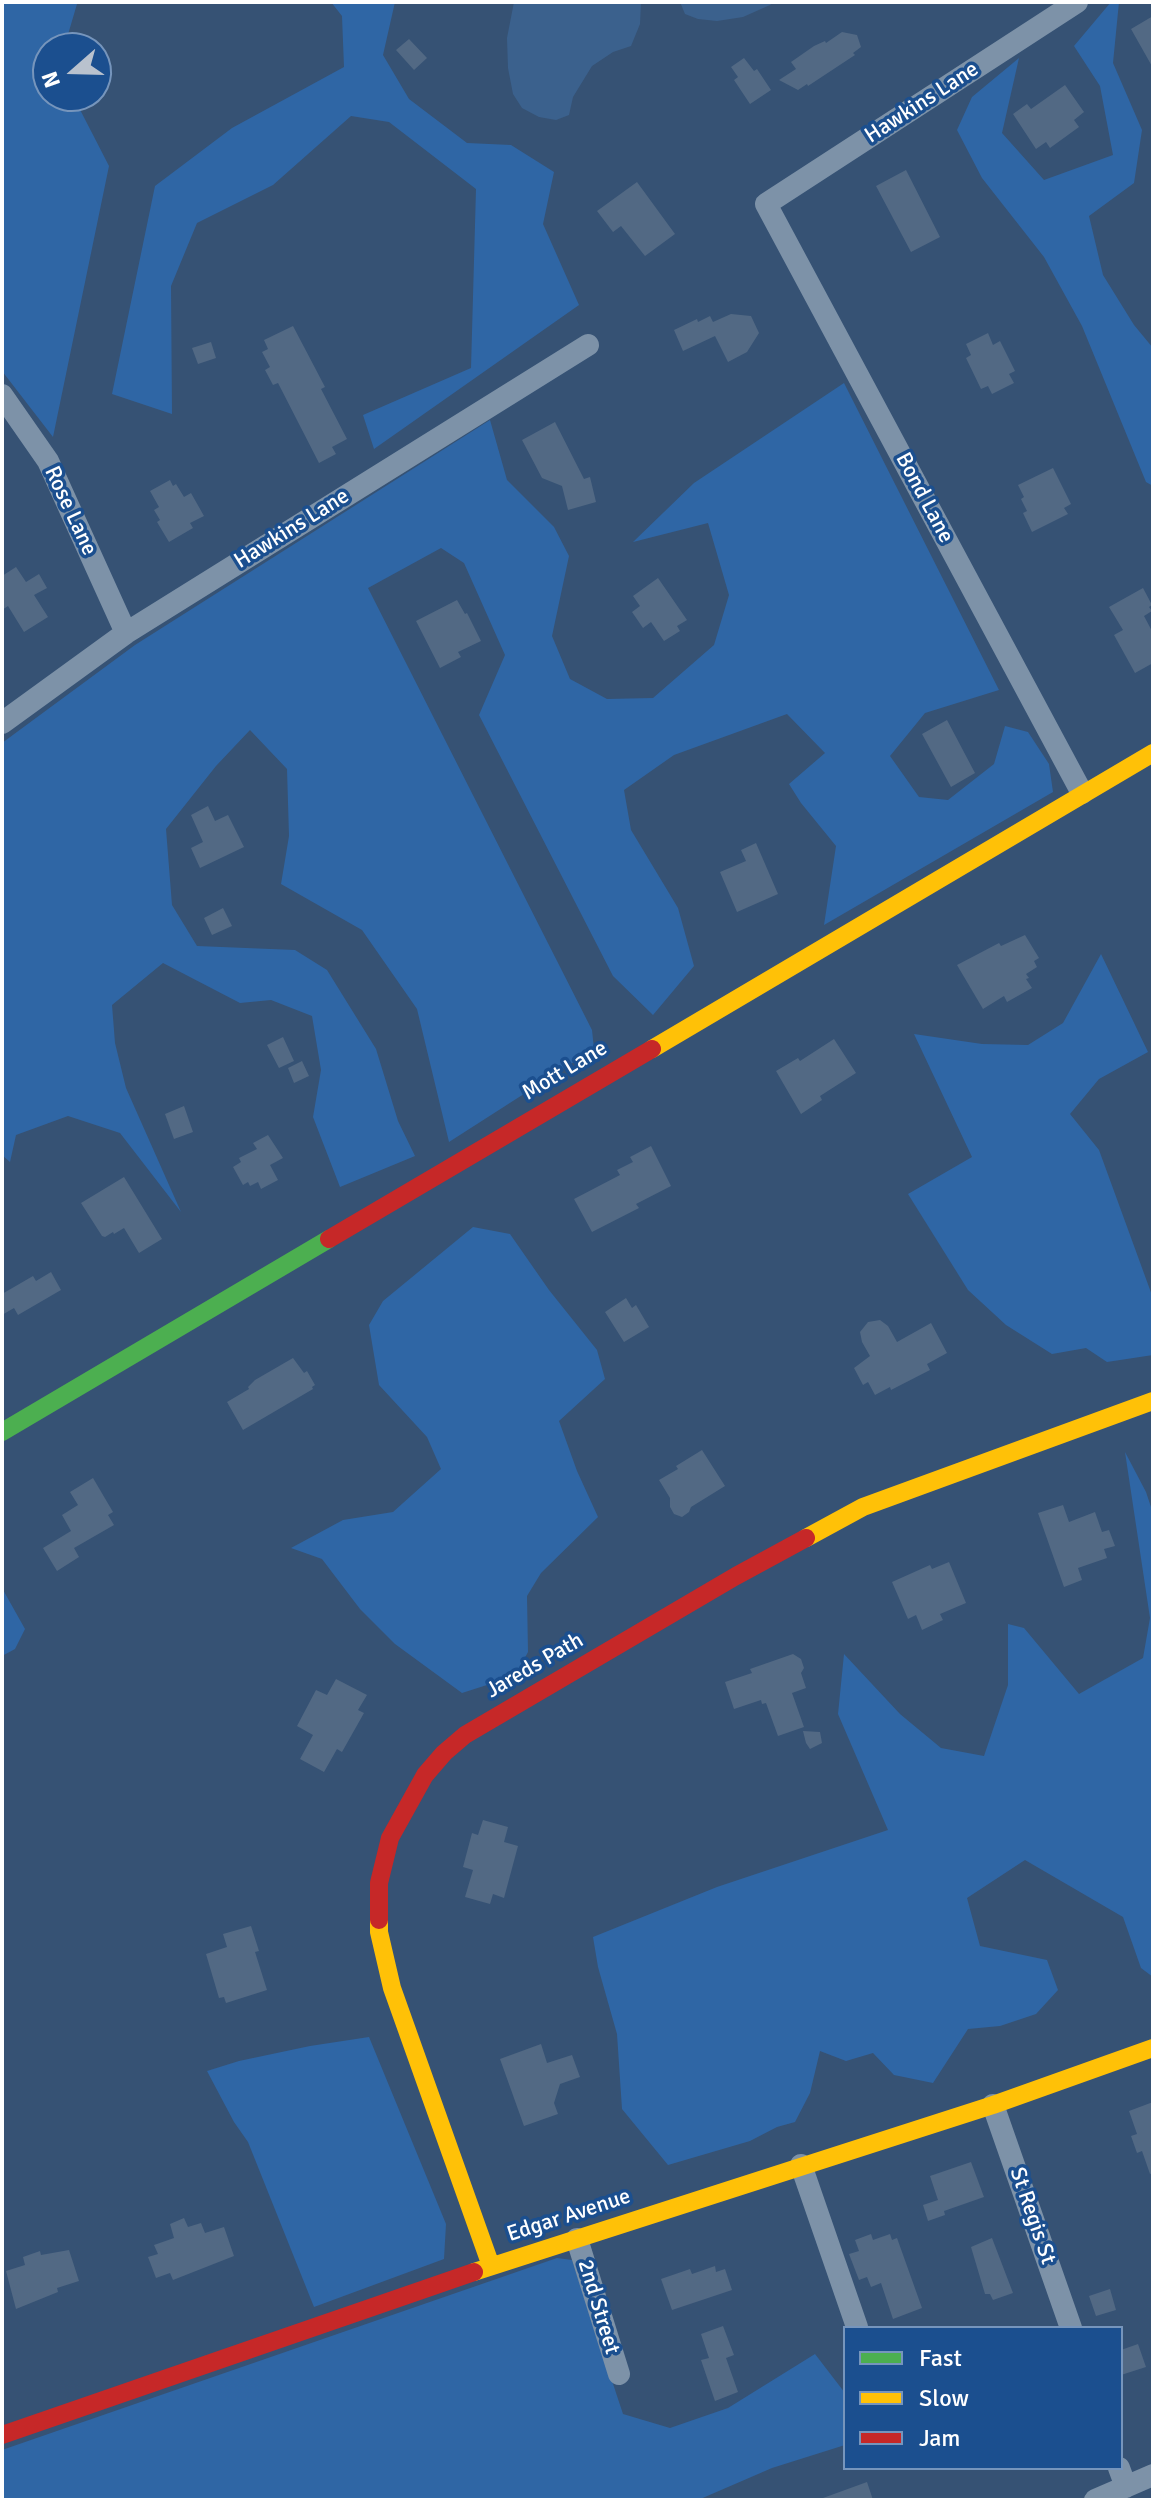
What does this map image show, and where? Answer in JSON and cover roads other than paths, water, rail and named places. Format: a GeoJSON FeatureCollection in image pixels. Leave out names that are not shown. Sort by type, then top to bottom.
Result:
{"type":"FeatureCollection","features":[{"type":"Feature","properties":{"kind":"street","name":"Hawkins Lane"},"geometry":{"type":"LineString","coordinates":[[766,204],[1077,2]]}},
{"type":"Feature","properties":{"kind":"street","name":"Bond Lane"},"geometry":{"type":"LineString","coordinates":[[766,204],[1082,793]]}},
{"type":"Feature","properties":{"kind":"street","name":"Hawkins Lane"},"geometry":{"type":"LineString","coordinates":[[2,723],[126,633],[588,345]]}},
{"type":"Feature","properties":{"kind":"street","name":"Rose Lane"},"geometry":{"type":"LineString","coordinates":[[2,395],[48,461],[126,633]]}},
{"type":"Feature","properties":{"kind":"street","name":"Mott Lane"},"geometry":{"type":"LineString","coordinates":[[2,1432],[1153,753]]}},
{"type":"Feature","properties":{"kind":"street","name":"Jareds Path"},"geometry":{"type":"LineString","coordinates":[[491,2266],[392,1988],[379,1932],[379,1883],[390,1838],[425,1775],[465,1735],[736,1576],[863,1507],[1153,1401]]}},
{"type":"Feature","properties":{"kind":"street","name":"Edgar Avenue"},"geometry":{"type":"LineString","coordinates":[[2,2435],[491,2266],[993,2105],[1153,2048]]}},
{"type":"Feature","properties":{"kind":"street","name":"St Regis St"},"geometry":{"type":"LineString","coordinates":[[993,2105],[1070,2326]]}},
{"type":"Feature","properties":{"kind":"street"},"geometry":{"type":"LineString","coordinates":[[801,2165],[857,2326]]}},
{"type":"Feature","properties":{"kind":"street","name":"2nd Street"},"geometry":{"type":"LineString","coordinates":[[577,2239],[619,2374]]}},
{"type":"Feature","properties":{"kind":"street"},"geometry":{"type":"LineString","coordinates":[[1095,2500],[1122,2478],[1153,2475]]}}]}
